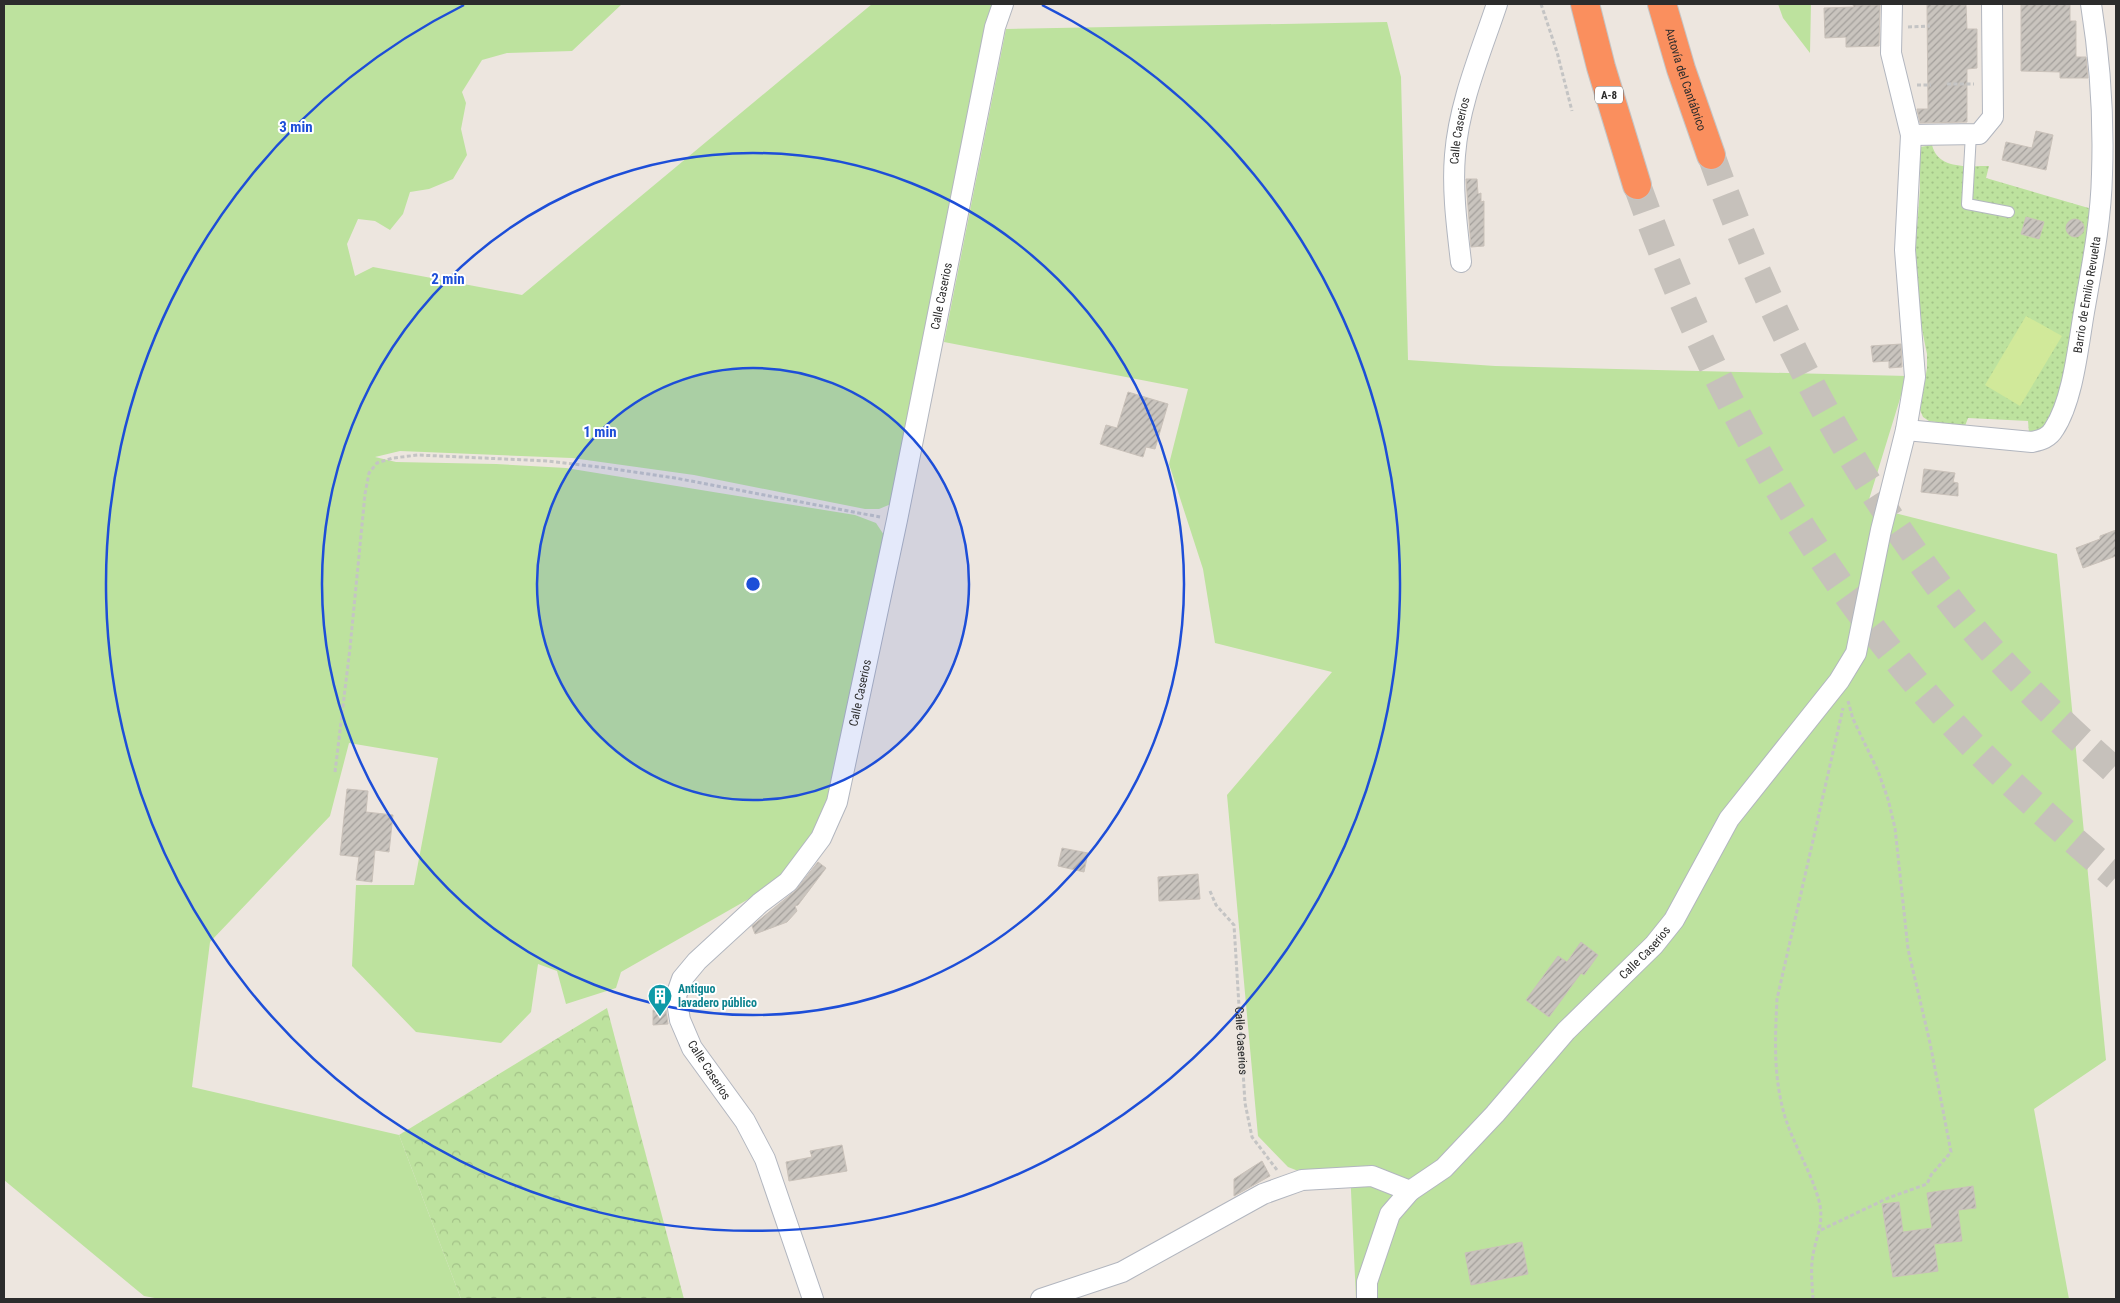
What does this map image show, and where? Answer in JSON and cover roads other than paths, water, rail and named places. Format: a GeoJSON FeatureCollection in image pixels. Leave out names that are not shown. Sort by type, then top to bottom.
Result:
{"type":"FeatureCollection","features":[{"type":"Feature","properties":{"kind":"highway","name":"A-8"},"geometry":{"type":"LineString","coordinates":[[1585,4],[1606,83],[1637,185]]}},
{"type":"Feature","properties":{"kind":"highway","name":"Autovía del Cantábrico"},"geometry":{"type":"LineString","coordinates":[[1662,4],[1686,87],[1711,155]]}},
{"type":"Feature","properties":{"kind":"street","name":"Calle Caserios"},"geometry":{"type":"LineString","coordinates":[[813,1299],[765,1159],[745,1121],[692,1048],[680,1020],[676,996],[682,979],[696,961],[760,903],[788,882],[822,838],[837,802],[993,37],[1003,4]]}},
{"type":"Feature","properties":{"kind":"street","name":"Calle Caserios"},"geometry":{"type":"LineString","coordinates":[[1461,262],[1454,179],[1456,143],[1467,97],[1497,4]]}},
{"type":"Feature","properties":{"kind":"street"},"geometry":{"type":"LineString","coordinates":[[1892,4],[1892,53],[1911,135],[1905,250],[1916,377],[1906,430]]}},
{"type":"Feature","properties":{"kind":"street"},"geometry":{"type":"LineString","coordinates":[[1911,135],[1979,134],[1994,116],[1992,4]]}},
{"type":"Feature","properties":{"kind":"street","name":"Barrio de Emilio Revuelta"},"geometry":{"type":"LineString","coordinates":[[1906,430],[2032,442],[2044,439],[2054,431],[2065,407],[2078,350],[2099,224],[2102,174],[2102,108],[2095,9]]}},
{"type":"Feature","properties":{"kind":"street","name":"Calle Caserios"},"geometry":{"type":"LineString","coordinates":[[1367,1299],[1367,1282],[1390,1214],[1410,1191],[1444,1168],[1566,1031],[1654,945],[1674,920],[1729,819],[1839,681],[1856,653],[1881,530],[1906,430]]}},
{"type":"Feature","properties":{"kind":"street"},"geometry":{"type":"LineString","coordinates":[[1041,1299],[1122,1272],[1264,1194],[1302,1180],[1372,1176],[1410,1191]]}},
{"type":"Feature","properties":{"kind":"lane"},"geometry":{"type":"LineString","coordinates":[[1971,134],[1968,204],[2009,212]]}},
{"type":"Feature","properties":{"kind":"tunnel"},"geometry":{"type":"LineString","coordinates":[[1711,155],[1734,217],[1787,338],[1850,454],[1885,510],[1923,564],[1981,638],[2036,698],[2116,772]]}},
{"type":"Feature","properties":{"kind":"tunnel"},"geometry":{"type":"LineString","coordinates":[[1637,185],[1664,256],[1694,326],[1727,394],[1763,462],[1802,527],[1844,590],[1890,651],[1960,732],[2025,796],[2116,877]]}},
{"type":"Feature","properties":{"kind":"place","name":"Antiguo lavadero público"},"geometry":{"type":"Point","coordinates":[660,1017]}}]}
